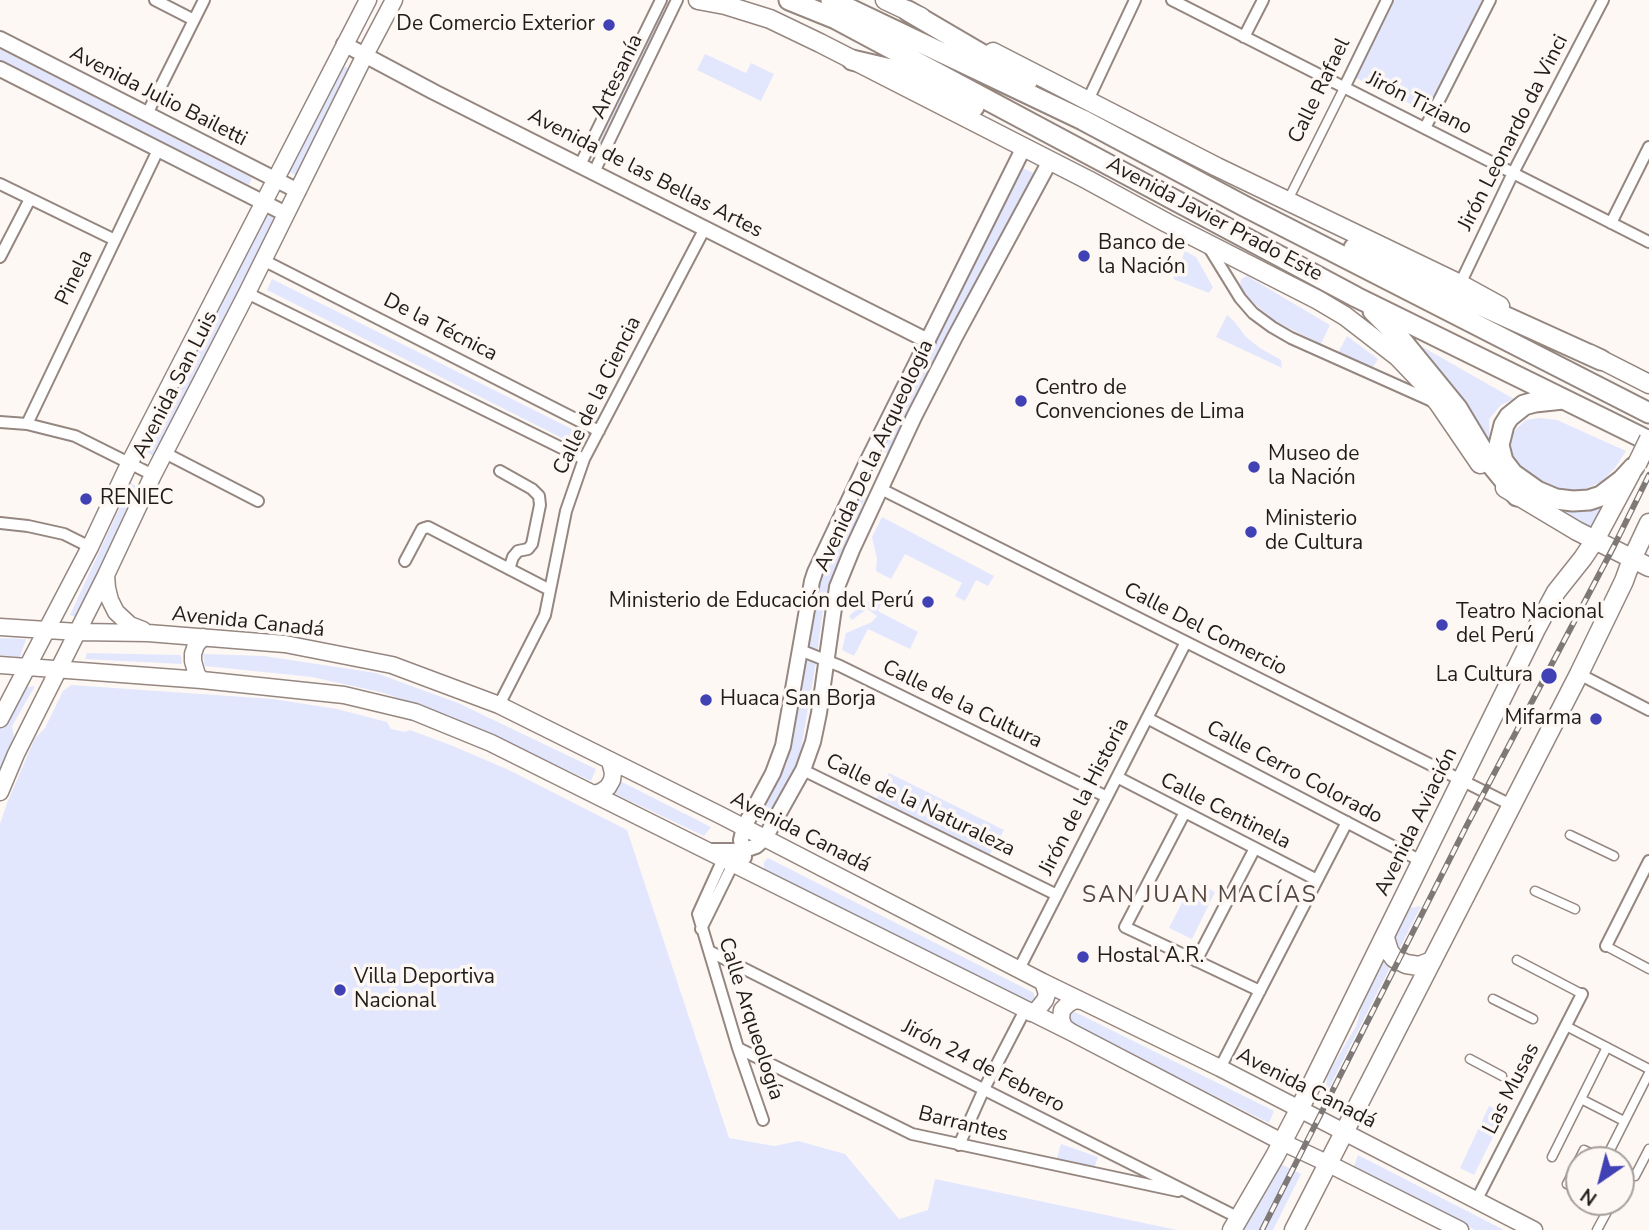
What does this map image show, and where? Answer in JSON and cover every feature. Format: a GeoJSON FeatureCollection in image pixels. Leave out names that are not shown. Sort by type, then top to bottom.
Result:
{"type":"FeatureCollection","features":[{"type":"Feature","properties":{"kind":"highway","name":"Avenida Javier Prado Este"},"geometry":{"type":"LineString","coordinates":[[789,0],[836,19],[1356,297],[1649,440]]}},
{"type":"Feature","properties":{"kind":"highway","name":"Avenida Javier Prado Este"},"geometry":{"type":"LineString","coordinates":[[831,0],[1083,120],[1649,413]]}},
{"type":"Feature","properties":{"kind":"highway"},"geometry":{"type":"LineString","coordinates":[[894,4],[1007,68],[1083,120]]}},
{"type":"Feature","properties":{"kind":"highway"},"geometry":{"type":"LineString","coordinates":[[852,60],[899,71],[1141,190],[1164,194]]}},
{"type":"Feature","properties":{"kind":"highway"},"geometry":{"type":"LineString","coordinates":[[1247,207],[1285,217],[1601,360]]}},
{"type":"Feature","properties":{"kind":"highway"},"geometry":{"type":"LineString","coordinates":[[1356,297],[1399,337],[1429,373],[1457,408],[1501,478],[1517,496]]}},
{"type":"Feature","properties":{"kind":"highway"},"geometry":{"type":"LineString","coordinates":[[1563,399],[1524,405],[1509,417],[1499,445],[1503,461],[1513,474],[1537,491],[1556,499],[1573,501],[1601,496],[1635,466]]}},
{"type":"Feature","properties":{"kind":"main road","name":"Avenida San Luis"},"geometry":{"type":"LineString","coordinates":[[0,719],[368,0]]}},
{"type":"Feature","properties":{"kind":"main road","name":"Avenida San Luis"},"geometry":{"type":"LineString","coordinates":[[0,792],[16,754],[153,475],[394,0]]}},
{"type":"Feature","properties":{"kind":"main road","name":"Avenida Javier Prado Este"},"geometry":{"type":"LineString","coordinates":[[698,0],[770,19],[1050,161],[1345,316],[1398,357],[1419,380],[1440,404],[1484,469],[1496,482],[1595,540],[1649,567]]}},
{"type":"Feature","properties":{"kind":"main road"},"geometry":{"type":"LineString","coordinates":[[894,4],[1000,55],[1217,167],[1460,284],[1649,384]]}},
{"type":"Feature","properties":{"kind":"main road","name":"Avenida Aviación"},"geometry":{"type":"LineString","coordinates":[[1236,1224],[1299,1110],[1556,593],[1595,540],[1649,440]]}},
{"type":"Feature","properties":{"kind":"main road"},"geometry":{"type":"LineString","coordinates":[[1294,1230],[1579,674],[1649,523]]}},
{"type":"Feature","properties":{"kind":"main road"},"geometry":{"type":"LineString","coordinates":[[106,575],[110,600],[116,611],[130,625],[148,633]]}},
{"type":"Feature","properties":{"kind":"main road","name":"Avenida Canadá"},"geometry":{"type":"LineString","coordinates":[[0,627],[148,633],[285,644],[392,665],[499,705],[765,838],[1043,982],[1220,1068],[1534,1230]]}},
{"type":"Feature","properties":{"kind":"main road"},"geometry":{"type":"LineString","coordinates":[[202,637],[196,645],[192,661],[202,680]]}},
{"type":"Feature","properties":{"kind":"main road"},"geometry":{"type":"LineString","coordinates":[[0,664],[202,680],[344,695],[415,712],[491,743],[707,850],[733,858],[755,875],[1460,1230]]}},
{"type":"Feature","properties":{"kind":"main road"},"geometry":{"type":"LineString","coordinates":[[594,794],[608,787],[612,780],[610,761]]}},
{"type":"Feature","properties":{"kind":"main road"},"geometry":{"type":"LineString","coordinates":[[1385,938],[1394,958],[1406,964],[1419,966],[1432,961]]}},
{"type":"Feature","properties":{"kind":"main road"},"geometry":{"type":"LineString","coordinates":[[1028,1012],[1037,1010],[1045,1000],[1046,987],[1043,982]]}},
{"type":"Feature","properties":{"kind":"main road"},"geometry":{"type":"LineString","coordinates":[[1071,1032],[1064,1027],[1062,1010],[1074,1000],[1082,1001]]}},
{"type":"Feature","properties":{"kind":"street"},"geometry":{"type":"LineString","coordinates":[[155,0],[194,20]]}},
{"type":"Feature","properties":{"kind":"street"},"geometry":{"type":"LineString","coordinates":[[147,114],[204,0]]}},
{"type":"Feature","properties":{"kind":"street","name":"Artesanía"},"geometry":{"type":"LineString","coordinates":[[580,164],[661,0]]}},
{"type":"Feature","properties":{"kind":"street","name":"Artesanía"},"geometry":{"type":"LineString","coordinates":[[594,172],[677,0]]}},
{"type":"Feature","properties":{"kind":"street"},"geometry":{"type":"LineString","coordinates":[[1088,100],[1135,0]]}},
{"type":"Feature","properties":{"kind":"street","name":"Jirón Tiziano"},"geometry":{"type":"LineString","coordinates":[[1172,0],[1649,242]]}},
{"type":"Feature","properties":{"kind":"street"},"geometry":{"type":"LineString","coordinates":[[1244,37],[1263,0]]}},
{"type":"Feature","properties":{"kind":"street","name":"Calle Rafael"},"geometry":{"type":"LineString","coordinates":[[1288,200],[1387,0]]}},
{"type":"Feature","properties":{"kind":"street"},"geometry":{"type":"LineString","coordinates":[[1425,128],[1490,0]]}},
{"type":"Feature","properties":{"kind":"street","name":"Jirón Leonardo da Vinci"},"geometry":{"type":"LineString","coordinates":[[1460,284],[1513,173],[1603,0]]}},
{"type":"Feature","properties":{"kind":"street","name":"Avenida Julio Bailetti"},"geometry":{"type":"LineString","coordinates":[[0,39],[298,191]]}},
{"type":"Feature","properties":{"kind":"street","name":"Avenida de las Bellas Artes"},"geometry":{"type":"LineString","coordinates":[[344,44],[928,341]]}},
{"type":"Feature","properties":{"kind":"street"},"geometry":{"type":"LineString","coordinates":[[0,69],[286,214]]}},
{"type":"Feature","properties":{"kind":"street"},"geometry":{"type":"LineString","coordinates":[[1611,223],[1649,147]]}},
{"type":"Feature","properties":{"kind":"street","name":"Avenida De la Arqueología"},"geometry":{"type":"LineString","coordinates":[[733,858],[744,828],[774,773],[783,746],[811,581],[868,460],[1024,148]]}},
{"type":"Feature","properties":{"kind":"street","name":"Pinela"},"geometry":{"type":"LineString","coordinates":[[27,424],[158,150]]}},
{"type":"Feature","properties":{"kind":"street","name":"Avenida De la Arqueología"},"geometry":{"type":"LineString","coordinates":[[765,838],[803,770],[813,742],[828,661],[837,587],[937,371],[1050,161]]}},
{"type":"Feature","properties":{"kind":"street"},"geometry":{"type":"LineString","coordinates":[[0,184],[115,240]]}},
{"type":"Feature","properties":{"kind":"street"},"geometry":{"type":"LineString","coordinates":[[0,257],[30,199]]}},
{"type":"Feature","properties":{"kind":"street"},"geometry":{"type":"LineString","coordinates":[[989,219],[997,218],[1006,222],[1012,230]]}},
{"type":"Feature","properties":{"kind":"street","name":"Calle de la Ciencia"},"geometry":{"type":"LineString","coordinates":[[499,705],[545,615],[566,511],[584,459],[705,228]]}},
{"type":"Feature","properties":{"kind":"street"},"geometry":{"type":"LineString","coordinates":[[1207,243],[1240,298],[1253,313],[1272,327],[1328,355],[1440,404]]}},
{"type":"Feature","properties":{"kind":"street","name":"De la Técnica"},"geometry":{"type":"LineString","coordinates":[[263,260],[599,431]]}},
{"type":"Feature","properties":{"kind":"street"},"geometry":{"type":"LineString","coordinates":[[247,293],[584,459]]}},
{"type":"Feature","properties":{"kind":"street"},"geometry":{"type":"LineString","coordinates":[[0,422],[27,424],[75,436],[153,475]]}},
{"type":"Feature","properties":{"kind":"street"},"geometry":{"type":"LineString","coordinates":[[164,453],[258,501]]}},
{"type":"Feature","properties":{"kind":"street"},"geometry":{"type":"LineString","coordinates":[[500,471],[532,489],[539,496],[540,505],[532,544],[513,556],[509,569]]}},
{"type":"Feature","properties":{"kind":"street","name":"Calle Del Comercio"},"geometry":{"type":"LineString","coordinates":[[881,489],[1511,806]]}},
{"type":"Feature","properties":{"kind":"street"},"geometry":{"type":"LineString","coordinates":[[0,523],[64,534],[90,547]]}},
{"type":"Feature","properties":{"kind":"street"},"geometry":{"type":"LineString","coordinates":[[405,561],[422,529],[428,527],[550,590]]}},
{"type":"Feature","properties":{"kind":"street","name":"Jirón de la Historia"},"geometry":{"type":"LineString","coordinates":[[1019,968],[1186,642]]}},
{"type":"Feature","properties":{"kind":"street","name":"Calle de la Cultura"},"geometry":{"type":"LineString","coordinates":[[800,650],[828,661],[1107,797]]}},
{"type":"Feature","properties":{"kind":"street"},"geometry":{"type":"LineString","coordinates":[[1579,674],[1649,710]]}},
{"type":"Feature","properties":{"kind":"street","name":"Calle Cerro Colorado"},"geometry":{"type":"LineString","coordinates":[[1147,718],[1423,862]]}},
{"type":"Feature","properties":{"kind":"street","name":"Calle de la Naturaleza"},"geometry":{"type":"LineString","coordinates":[[803,770],[1057,895]]}},
{"type":"Feature","properties":{"kind":"street","name":"Calle Centinela"},"geometry":{"type":"LineString","coordinates":[[1117,777],[1317,880]]}},
{"type":"Feature","properties":{"kind":"street"},"geometry":{"type":"LineString","coordinates":[[1185,812],[1125,927],[1260,991]]}},
{"type":"Feature","properties":{"kind":"street"},"geometry":{"type":"LineString","coordinates":[[1220,1068],[1346,822]]}},
{"type":"Feature","properties":{"kind":"street"},"geometry":{"type":"LineString","coordinates":[[1570,835],[1614,856]]}},
{"type":"Feature","properties":{"kind":"street"},"geometry":{"type":"LineString","coordinates":[[733,858],[765,838]]}},
{"type":"Feature","properties":{"kind":"street"},"geometry":{"type":"LineString","coordinates":[[1196,961],[1255,848]]}},
{"type":"Feature","properties":{"kind":"street","name":"Calle Arqueología"},"geometry":{"type":"LineString","coordinates":[[733,858],[698,914],[738,1048],[763,1120]]}},
{"type":"Feature","properties":{"kind":"street"},"geometry":{"type":"LineString","coordinates":[[1649,861],[1606,946],[1649,969]]}},
{"type":"Feature","properties":{"kind":"street"},"geometry":{"type":"LineString","coordinates":[[1535,891],[1576,909]]}},
{"type":"Feature","properties":{"kind":"street","name":"Jirón 24 de Febrero"},"geometry":{"type":"LineString","coordinates":[[709,951],[1194,1194],[1236,1224]]}},
{"type":"Feature","properties":{"kind":"street"},"geometry":{"type":"LineString","coordinates":[[1517,960],[1582,994]]}},
{"type":"Feature","properties":{"kind":"street","name":"Las Musas"},"geometry":{"type":"LineString","coordinates":[[1476,1201],[1582,994]]}},
{"type":"Feature","properties":{"kind":"street"},"geometry":{"type":"LineString","coordinates":[[1493,999],[1533,1019]]}},
{"type":"Feature","properties":{"kind":"street"},"geometry":{"type":"LineString","coordinates":[[959,1145],[984,1089],[1028,1012]]}},
{"type":"Feature","properties":{"kind":"street"},"geometry":{"type":"LineString","coordinates":[[1566,1026],[1649,1071],[1611,1146]]}},
{"type":"Feature","properties":{"kind":"street"},"geometry":{"type":"LineString","coordinates":[[1552,1157],[1607,1047]]}},
{"type":"Feature","properties":{"kind":"street","name":"Barrantes"},"geometry":{"type":"LineString","coordinates":[[738,1048],[912,1134],[1194,1194]]}},
{"type":"Feature","properties":{"kind":"street"},"geometry":{"type":"LineString","coordinates":[[1470,1059],[1502,1076]]}},
{"type":"Feature","properties":{"kind":"street"},"geometry":{"type":"LineString","coordinates":[[1581,1098],[1624,1121]]}},
{"type":"Feature","properties":{"kind":"street"},"geometry":{"type":"LineString","coordinates":[[1635,1176],[1649,1149]]}},
{"type":"Feature","properties":{"kind":"shaded area"},"geometry":{"type":"Polygon","coordinates":[[[1392,0],[1482,0],[1427,112],[1354,77],[1392,0]]]}},
{"type":"Feature","properties":{"kind":"shaded area"},"geometry":{"type":"Polygon","coordinates":[[[662,12],[667,13],[592,158],[588,156],[662,12]]]}},
{"type":"Feature","properties":{"kind":"shaded area"},"geometry":{"type":"Polygon","coordinates":[[[0,49],[252,178],[249,185],[0,60],[0,49]]]}},
{"type":"Feature","properties":{"kind":"shaded area"},"geometry":{"type":"Polygon","coordinates":[[[705,54],[746,73],[751,63],[774,74],[761,101],[697,70],[705,54]]]}},
{"type":"Feature","properties":{"kind":"shaded area"},"geometry":{"type":"Polygon","coordinates":[[[343,66],[353,70],[300,177],[289,172],[343,66]]]}},
{"type":"Feature","properties":{"kind":"shaded area"},"geometry":{"type":"Polygon","coordinates":[[[1022,168],[1034,173],[888,454],[881,450],[1022,168]]]}},
{"type":"Feature","properties":{"kind":"shaded area"},"geometry":{"type":"Polygon","coordinates":[[[267,215],[278,220],[157,459],[147,452],[267,215]]]}},
{"type":"Feature","properties":{"kind":"shaded area"},"geometry":{"type":"Polygon","coordinates":[[[1185,251],[1196,257],[1213,287],[1209,293],[1173,279],[1185,251]]]}},
{"type":"Feature","properties":{"kind":"shaded area"},"geometry":{"type":"Polygon","coordinates":[[[1247,276],[1330,325],[1321,344],[1275,321],[1258,307],[1240,286],[1241,279],[1247,276]]]}},
{"type":"Feature","properties":{"kind":"shaded area"},"geometry":{"type":"Polygon","coordinates":[[[272,279],[578,432],[572,443],[267,290],[272,279]]]}},
{"type":"Feature","properties":{"kind":"shaded area"},"geometry":{"type":"Polygon","coordinates":[[[1227,315],[1246,337],[1281,360],[1282,368],[1216,337],[1227,315]]]}},
{"type":"Feature","properties":{"kind":"shaded area"},"geometry":{"type":"Polygon","coordinates":[[[1347,336],[1378,359],[1373,367],[1338,353],[1347,336]]]}},
{"type":"Feature","properties":{"kind":"shaded area"},"geometry":{"type":"Polygon","coordinates":[[[1412,341],[1514,399],[1501,405],[1489,419],[1490,448],[1460,396],[1412,341]]]}},
{"type":"Feature","properties":{"kind":"shaded area"},"geometry":{"type":"Polygon","coordinates":[[[1526,420],[1557,420],[1626,451],[1602,481],[1588,488],[1562,491],[1550,487],[1526,474],[1508,454],[1509,440],[1516,429],[1526,420]]]}},
{"type":"Feature","properties":{"kind":"shaded area"},"geometry":{"type":"Polygon","coordinates":[[[131,483],[140,489],[76,617],[70,615],[131,483]]]}},
{"type":"Feature","properties":{"kind":"shaded area"},"geometry":{"type":"Polygon","coordinates":[[[861,491],[867,495],[841,555],[823,611],[799,761],[767,819],[761,814],[787,763],[803,661],[821,578],[861,491]]]}},
{"type":"Feature","properties":{"kind":"shaded area"},"geometry":{"type":"Polygon","coordinates":[[[1608,498],[1593,531],[1552,506],[1567,511],[1581,509],[1608,498]]]}},
{"type":"Feature","properties":{"kind":"shaded area"},"geometry":{"type":"Polygon","coordinates":[[[882,517],[994,576],[988,586],[976,580],[965,601],[955,596],[962,583],[905,554],[891,579],[876,571],[877,559],[872,537],[882,517]]]}},
{"type":"Feature","properties":{"kind":"shaded area"},"geometry":{"type":"Polygon","coordinates":[[[877,590],[886,593],[878,611],[918,632],[910,649],[868,629],[854,656],[842,650],[846,633],[872,622],[877,616],[867,609],[852,620],[849,616],[865,601],[870,603],[877,590]]]}},
{"type":"Feature","properties":{"kind":"shaded area"},"geometry":{"type":"Polygon","coordinates":[[[0,638],[26,639],[20,657],[0,655],[0,638]]]}},
{"type":"Feature","properties":{"kind":"shaded area"},"geometry":{"type":"Polygon","coordinates":[[[87,653],[181,655],[182,664],[85,659],[87,653]]]}},
{"type":"Feature","properties":{"kind":"shaded area"},"geometry":{"type":"Polygon","coordinates":[[[203,654],[264,656],[376,673],[458,703],[596,769],[591,781],[450,716],[384,693],[312,677],[205,666],[203,654]]]}},
{"type":"Feature","properties":{"kind":"shaded area","name":"Villa Deportiva Nacional"},"geometry":{"type":"Polygon","coordinates":[[[71,685],[273,699],[337,709],[387,722],[391,729],[405,732],[410,730],[509,770],[627,830],[729,1138],[774,1146],[798,1141],[845,1154],[899,1219],[928,1210],[935,1179],[1177,1230],[0,1230],[0,824],[35,738],[45,728],[63,691],[71,685]]]}},
{"type":"Feature","properties":{"kind":"shaded area"},"geometry":{"type":"Polygon","coordinates":[[[35,686],[12,726],[14,737],[0,769],[0,728],[22,688],[35,686]]]}},
{"type":"Feature","properties":{"kind":"shaded area"},"geometry":{"type":"Polygon","coordinates":[[[889,773],[1004,830],[989,856],[877,798],[889,773]]]}},
{"type":"Feature","properties":{"kind":"shaded area"},"geometry":{"type":"Polygon","coordinates":[[[620,781],[711,827],[704,836],[613,793],[620,781]]]}},
{"type":"Feature","properties":{"kind":"shaded area"},"geometry":{"type":"Polygon","coordinates":[[[768,858],[1034,993],[1035,1000],[1028,1003],[764,869],[764,862],[768,858]]]}},
{"type":"Feature","properties":{"kind":"shaded area"},"geometry":{"type":"Polygon","coordinates":[[[1193,881],[1215,892],[1192,939],[1169,928],[1193,881]]]}},
{"type":"Feature","properties":{"kind":"shaded area"},"geometry":{"type":"Polygon","coordinates":[[[1421,906],[1325,1096],[1327,1076],[1356,1026],[1362,1005],[1410,908],[1421,906]]]}},
{"type":"Feature","properties":{"kind":"shaded area"},"geometry":{"type":"Polygon","coordinates":[[[1075,1012],[1274,1111],[1269,1123],[1068,1022],[1068,1018],[1075,1012]]]}},
{"type":"Feature","properties":{"kind":"shaded area"},"geometry":{"type":"Polygon","coordinates":[[[1489,1106],[1505,1113],[1474,1175],[1460,1168],[1489,1106]]]}},
{"type":"Feature","properties":{"kind":"shaded area"},"geometry":{"type":"Polygon","coordinates":[[[1061,1144],[1098,1157],[1092,1174],[1056,1161],[1061,1144]]]}},
{"type":"Feature","properties":{"kind":"shaded area"},"geometry":{"type":"Polygon","coordinates":[[[1358,1155],[1504,1230],[1475,1230],[1354,1166],[1358,1155]]]}},
{"type":"Feature","properties":{"kind":"shaded area"},"geometry":{"type":"Polygon","coordinates":[[[1281,1164],[1301,1174],[1273,1230],[1240,1230],[1274,1172],[1281,1164]]]}},
{"type":"Feature","properties":{"kind":"railway"},"geometry":{"type":"LineString","coordinates":[[1262,1230],[1467,825],[1649,475]]}},
{"type":"Feature","properties":{"kind":"place","name":"De Comercio Exterior"},"geometry":{"type":"Point","coordinates":[609,25]}},
{"type":"Feature","properties":{"kind":"place","name":"Banco de la Nación"},"geometry":{"type":"Point","coordinates":[1084,256]}},
{"type":"Feature","properties":{"kind":"place","name":"Centro de Convenciones de Lima"},"geometry":{"type":"Point","coordinates":[1021,401]}},
{"type":"Feature","properties":{"kind":"place","name":"Museo de la Nación"},"geometry":{"type":"Point","coordinates":[1254,467]}},
{"type":"Feature","properties":{"kind":"place","name":"RENIEC"},"geometry":{"type":"Point","coordinates":[86,499]}},
{"type":"Feature","properties":{"kind":"place","name":"Ministerio de Cultura"},"geometry":{"type":"Point","coordinates":[1251,532]}},
{"type":"Feature","properties":{"kind":"place","name":"Ministerio de Educación del Perú"},"geometry":{"type":"Point","coordinates":[928,602]}},
{"type":"Feature","properties":{"kind":"place","name":"Teatro Nacional del Perú"},"geometry":{"type":"Point","coordinates":[1442,625]}},
{"type":"Feature","properties":{"kind":"place","name":"La Cultura"},"geometry":{"type":"Point","coordinates":[1549,676]}},
{"type":"Feature","properties":{"kind":"place","name":"Huaca San Borja"},"geometry":{"type":"Point","coordinates":[706,700]}},
{"type":"Feature","properties":{"kind":"place","name":"Mifarma"},"geometry":{"type":"Point","coordinates":[1596,719]}},
{"type":"Feature","properties":{"kind":"place","name":"Hostal A.R."},"geometry":{"type":"Point","coordinates":[1083,957]}},
{"type":"Feature","properties":{"kind":"place","name":"Villa Deportiva Nacional"},"geometry":{"type":"Point","coordinates":[340,990]}},
{"type":"Feature","properties":{"kind":"district","name":"SAN JUAN MACÍAS"},"geometry":{"type":"Point","coordinates":[1200,896]}}]}
